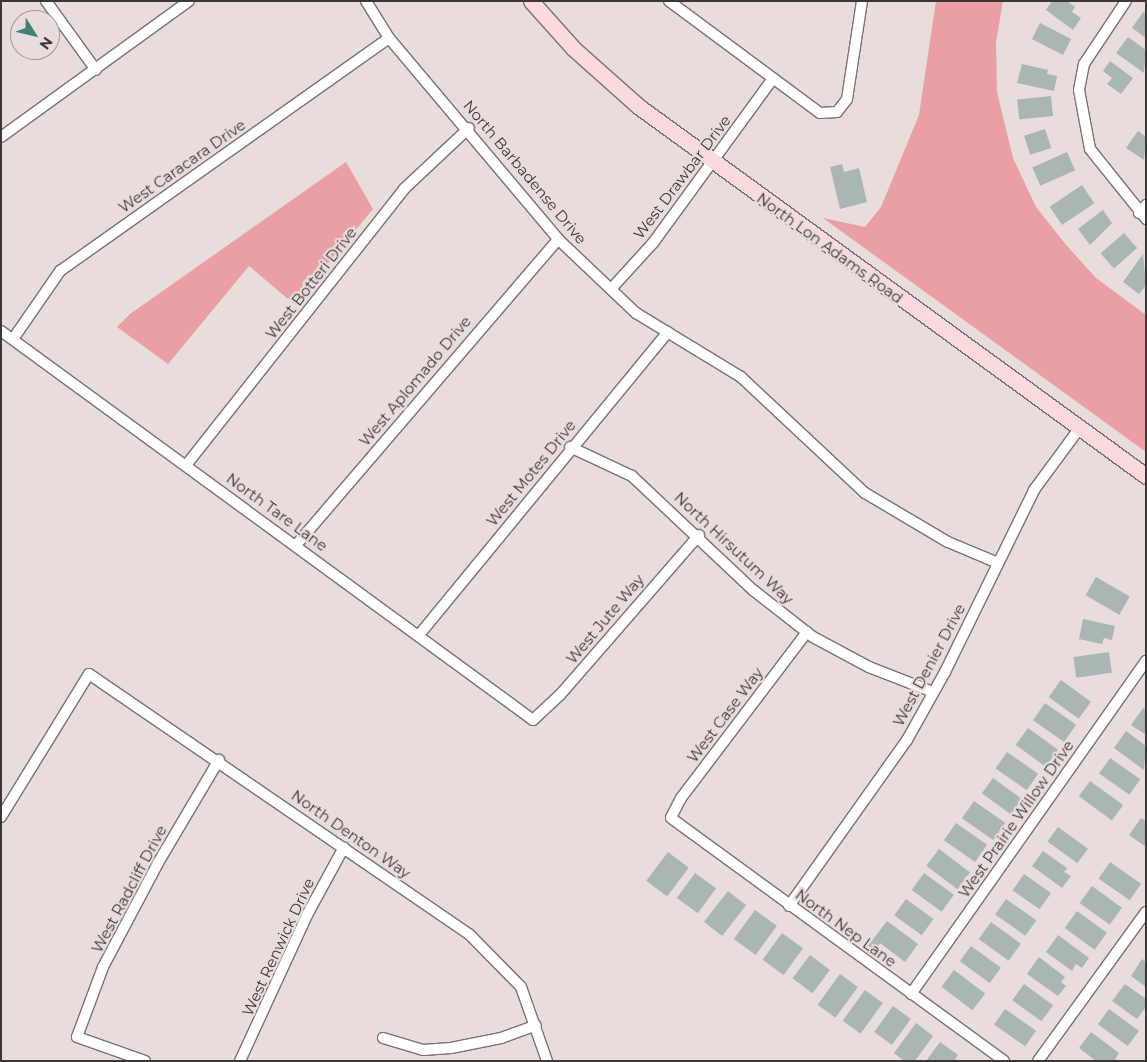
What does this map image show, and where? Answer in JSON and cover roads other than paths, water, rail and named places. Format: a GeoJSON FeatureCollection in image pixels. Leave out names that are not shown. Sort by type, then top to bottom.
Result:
{"type":"FeatureCollection","features":[{"type":"Feature","properties":{"kind":"street"},"geometry":{"type":"LineString","coordinates":[[46,1],[96,70]]}},
{"type":"Feature","properties":{"kind":"street"},"geometry":{"type":"LineString","coordinates":[[1,137],[96,70],[188,1]]}},
{"type":"Feature","properties":{"kind":"street","name":"North Barbadense Drive"},"geometry":{"type":"LineString","coordinates":[[366,1],[388,38],[469,128],[558,239],[636,313],[741,377],[865,493],[948,542],[998,563]]}},
{"type":"Feature","properties":{"kind":"street","name":"North Lon Adams Road"},"geometry":{"type":"LineString","coordinates":[[531,1],[605,79],[712,161],[1079,430],[1146,476]]}},
{"type":"Feature","properties":{"kind":"street"},"geometry":{"type":"LineString","coordinates":[[670,1],[772,80],[820,113],[837,112],[847,99],[862,1]]}},
{"type":"Feature","properties":{"kind":"street"},"geometry":{"type":"LineString","coordinates":[[1126,1],[1084,64],[1079,90],[1090,149],[1144,212]]}},
{"type":"Feature","properties":{"kind":"street","name":"West Caracara Drive"},"geometry":{"type":"LineString","coordinates":[[13,339],[60,271],[388,38]]}},
{"type":"Feature","properties":{"kind":"street","name":"West Drawbar Drive"},"geometry":{"type":"LineString","coordinates":[[612,289],[653,243],[772,80]]}},
{"type":"Feature","properties":{"kind":"street","name":"West Botteri Drive"},"geometry":{"type":"LineString","coordinates":[[187,464],[404,189],[469,128]]}},
{"type":"Feature","properties":{"kind":"street","name":"West Aplomado Drive"},"geometry":{"type":"LineString","coordinates":[[297,544],[558,239]]}},
{"type":"Feature","properties":{"kind":"street","name":"North Tare Lane"},"geometry":{"type":"LineString","coordinates":[[1,331],[297,544],[533,720]]}},
{"type":"Feature","properties":{"kind":"street","name":"West Motes Drive"},"geometry":{"type":"LineString","coordinates":[[419,635],[570,447],[668,332]]}},
{"type":"Feature","properties":{"kind":"street","name":"West Denier Drive"},"geometry":{"type":"LineString","coordinates":[[789,906],[906,740],[933,692],[1034,490],[1079,430]]}},
{"type":"Feature","properties":{"kind":"street","name":"North Hirsutum Way"},"geometry":{"type":"LineString","coordinates":[[570,447],[632,476],[699,535],[753,590],[807,632],[869,667],[933,692]]}},
{"type":"Feature","properties":{"kind":"street","name":"West Jute Way"},"geometry":{"type":"LineString","coordinates":[[533,720],[560,695],[699,535]]}},
{"type":"Feature","properties":{"kind":"street","name":"West Case Way"},"geometry":{"type":"LineString","coordinates":[[671,818],[681,798],[807,632]]}},
{"type":"Feature","properties":{"kind":"street","name":"West Prairie Willow Drive"},"geometry":{"type":"LineString","coordinates":[[912,994],[1146,661]]}},
{"type":"Feature","properties":{"kind":"street","name":"North Denton Way"},"geometry":{"type":"LineString","coordinates":[[1,817],[89,674],[219,760],[469,934],[521,987],[536,1025],[547,1061]]}},
{"type":"Feature","properties":{"kind":"street","name":"West Radcliff Drive"},"geometry":{"type":"LineString","coordinates":[[145,1061],[77,1038],[103,967],[158,863],[219,760]]}},
{"type":"Feature","properties":{"kind":"street","name":"North Nep Lane"},"geometry":{"type":"LineString","coordinates":[[671,818],[789,906],[1004,1061]]}},
{"type":"Feature","properties":{"kind":"street","name":"West Renwick Drive"},"geometry":{"type":"LineString","coordinates":[[240,1061],[307,916],[344,847]]}},
{"type":"Feature","properties":{"kind":"street"},"geometry":{"type":"LineString","coordinates":[[1038,1061],[1146,912]]}},
{"type":"Feature","properties":{"kind":"street"},"geometry":{"type":"LineString","coordinates":[[383,1038],[423,1050],[451,1048],[500,1038],[536,1025]]}}]}
